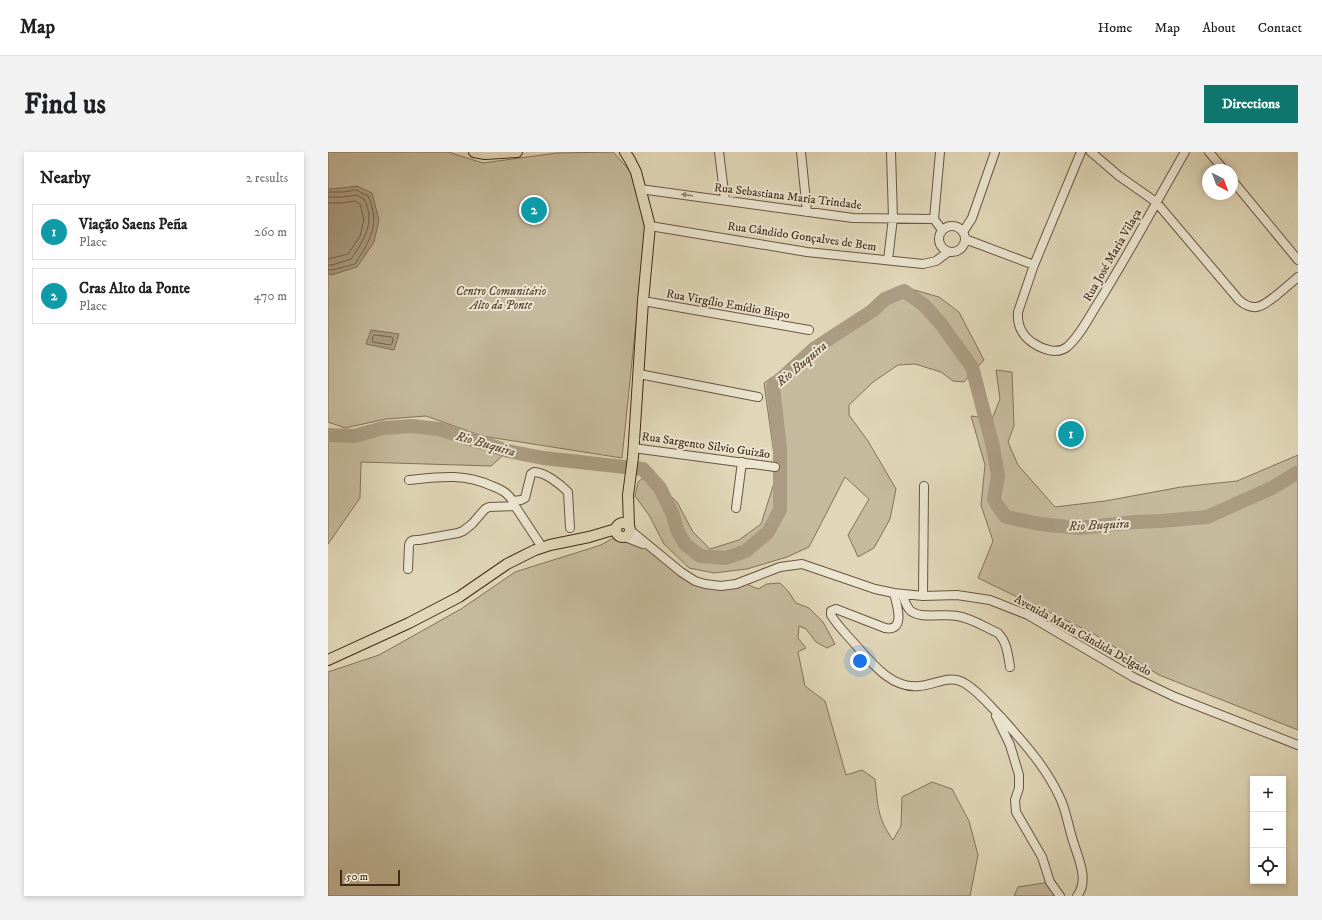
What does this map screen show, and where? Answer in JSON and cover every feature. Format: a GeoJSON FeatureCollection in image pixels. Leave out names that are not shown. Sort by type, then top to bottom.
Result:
{"type":"FeatureCollection","features":[{"type":"Feature","properties":{"kind":"main road"},"geometry":{"type":"LineString","coordinates":[[474,152],[485,154],[517,152]]}},
{"type":"Feature","properties":{"kind":"main road"},"geometry":{"type":"LineString","coordinates":[[625,152],[636,172]]}},
{"type":"Feature","properties":{"kind":"main road"},"geometry":{"type":"LineString","coordinates":[[328,660],[409,623],[453,600],[507,564],[542,547],[623,530],[628,508],[633,452],[643,301],[650,226],[636,172],[633,152]]}},
{"type":"Feature","properties":{"kind":"street"},"geometry":{"type":"LineString","coordinates":[[719,152],[725,200]]}},
{"type":"Feature","properties":{"kind":"street"},"geometry":{"type":"LineString","coordinates":[[801,152],[806,212]]}},
{"type":"Feature","properties":{"kind":"street"},"geometry":{"type":"LineString","coordinates":[[888,260],[893,218],[891,152]]}},
{"type":"Feature","properties":{"kind":"street"},"geometry":{"type":"LineString","coordinates":[[940,152],[934,219],[942,230]]}},
{"type":"Feature","properties":{"kind":"street"},"geometry":{"type":"LineString","coordinates":[[995,152],[972,218],[964,235],[963,246],[960,249],[948,252],[939,242],[939,234],[942,230],[945,227],[953,225],[961,228],[964,235],[1034,265],[1081,152]]}},
{"type":"Feature","properties":{"kind":"street"},"geometry":{"type":"LineString","coordinates":[[1091,152],[1119,176],[1156,202],[1244,305],[1258,307],[1266,304],[1298,277]]}},
{"type":"Feature","properties":{"kind":"street","name":"Rua José Maria Vilaça"},"geometry":{"type":"LineString","coordinates":[[1034,265],[1019,305],[1019,326],[1027,338],[1045,349],[1060,350],[1066,348],[1081,330],[1119,270],[1185,152]]}},
{"type":"Feature","properties":{"kind":"street"},"geometry":{"type":"LineString","coordinates":[[1209,152],[1219,164]]}},
{"type":"Feature","properties":{"kind":"street"},"geometry":{"type":"LineString","coordinates":[[1238,187],[1298,260]]}},
{"type":"Feature","properties":{"kind":"street","name":"Rua Sebastiana Maria Trindade"},"geometry":{"type":"LineString","coordinates":[[640,189],[853,218],[934,219]]}},
{"type":"Feature","properties":{"kind":"street","name":"Rua Cândido Gonçalves de Bem"},"geometry":{"type":"LineString","coordinates":[[650,226],[807,252],[923,264],[936,261],[948,252]]}},
{"type":"Feature","properties":{"kind":"street","name":"Rua Virgílio Emídio Bispo"},"geometry":{"type":"LineString","coordinates":[[643,301],[809,330]]}},
{"type":"Feature","properties":{"kind":"street"},"geometry":{"type":"LineString","coordinates":[[639,374],[758,397]]}},
{"type":"Feature","properties":{"kind":"street","name":"Rua Sargento Silvio Guizão"},"geometry":{"type":"LineString","coordinates":[[633,452],[742,462],[775,467]]}},
{"type":"Feature","properties":{"kind":"street"},"geometry":{"type":"LineString","coordinates":[[736,508],[742,462]]}},
{"type":"Feature","properties":{"kind":"street"},"geometry":{"type":"LineString","coordinates":[[408,569],[409,545],[412,541],[463,531],[472,524],[485,509],[489,507],[514,504],[525,498],[531,474],[534,472],[540,473],[552,480],[568,492],[570,528]]}},
{"type":"Feature","properties":{"kind":"street"},"geometry":{"type":"LineString","coordinates":[[409,480],[440,477],[462,477],[473,479],[504,491],[542,547]]}},
{"type":"Feature","properties":{"kind":"street"},"geometry":{"type":"LineString","coordinates":[[923,596],[924,486]]}},
{"type":"Feature","properties":{"kind":"street","name":"Avenida Maria Cândida Delgado"},"geometry":{"type":"LineString","coordinates":[[623,530],[651,547],[687,577],[705,584],[720,586],[736,584],[780,567],[802,564],[894,594],[923,596],[957,595],[990,600],[1006,605],[1028,615],[1133,677],[1175,697],[1298,745]]}},
{"type":"Feature","properties":{"kind":"street"},"geometry":{"type":"LineString","coordinates":[[894,594],[898,624],[896,627],[885,628],[836,609],[831,611],[831,615],[876,667],[893,680],[908,686],[918,687],[947,679],[956,679],[970,687],[994,710],[1034,754],[1061,799],[1082,873],[1082,887],[1077,896]]}},
{"type":"Feature","properties":{"kind":"street"},"geometry":{"type":"LineString","coordinates":[[903,595],[908,608],[918,616],[943,614],[959,616],[998,633],[1003,638],[1006,645],[1010,667]]}},
{"type":"Feature","properties":{"kind":"street"},"geometry":{"type":"LineString","coordinates":[[994,710],[998,722],[1012,749],[1019,775],[1019,788],[1015,800],[1016,812],[1042,857],[1050,882],[1060,896]]}},
{"type":"Feature","properties":{"kind":"green space","name":"Centro Comunitário Alto da Ponte"},"geometry":{"type":"Polygon","coordinates":[[[328,152],[448,152],[483,163],[557,153],[613,152],[632,173],[646,226],[622,458],[482,436],[426,416],[386,419],[345,428],[328,422],[328,152]]]}},
{"type":"Feature","properties":{"kind":"green space"},"geometry":{"type":"Polygon","coordinates":[[[911,289],[939,297],[959,312],[984,360],[964,382],[953,381],[941,372],[915,364],[898,365],[873,382],[849,405],[849,415],[868,441],[896,489],[890,519],[874,548],[858,557],[848,535],[869,499],[845,477],[809,547],[787,557],[747,569],[714,573],[689,568],[664,544],[649,515],[635,496],[638,482],[651,471],[658,483],[677,502],[693,532],[710,549],[739,540],[761,524],[775,480],[775,462],[764,383],[818,342],[886,294],[911,289]]]}},
{"type":"Feature","properties":{"kind":"green space"},"geometry":{"type":"Polygon","coordinates":[[[996,370],[1012,372],[1014,426],[1008,442],[1018,465],[1055,507],[1105,501],[1181,487],[1237,481],[1298,455],[1298,730],[1159,675],[1094,634],[978,578],[993,541],[981,505],[985,465],[971,416],[992,419],[1000,399],[996,370]]]}},
{"type":"Feature","properties":{"kind":"green space"},"geometry":{"type":"Polygon","coordinates":[[[412,426],[439,429],[508,451],[491,466],[361,462],[360,498],[328,544],[328,435],[354,436],[383,428],[412,426]]]}},
{"type":"Feature","properties":{"kind":"green space"},"geometry":{"type":"Polygon","coordinates":[[[617,536],[625,537],[651,547],[681,572],[721,586],[742,582],[758,589],[767,584],[780,583],[788,591],[796,603],[809,608],[823,622],[835,644],[827,648],[816,642],[806,629],[799,626],[798,638],[806,648],[798,652],[805,686],[825,701],[846,775],[862,770],[875,779],[881,818],[893,840],[901,826],[902,797],[932,782],[952,789],[969,821],[978,855],[970,896],[328,896],[328,672],[379,655],[461,609],[515,572],[601,545],[617,536]]]}},
{"type":"Feature","properties":{"kind":"green space"},"geometry":{"type":"Polygon","coordinates":[[[1050,882],[1064,896],[1014,896],[1018,887],[1050,882]]]}},
{"type":"Feature","properties":{"kind":"water"},"geometry":{"type":"Polygon","coordinates":[[[357,186],[372,193],[379,220],[374,242],[357,267],[331,275],[328,274],[328,189],[357,186]]]}},
{"type":"Feature","properties":{"kind":"water"},"geometry":{"type":"Polygon","coordinates":[[[371,330],[399,334],[394,350],[366,344],[371,330]]]}},
{"type":"Feature","properties":{"kind":"waterway","name":"Rio Buquira"},"geometry":{"type":"LineString","coordinates":[[328,435],[354,436],[383,428],[412,426],[439,429],[508,451],[543,458],[643,469],[660,488],[673,515],[677,530],[685,544],[700,556],[726,558],[746,551],[768,532],[780,510],[780,449],[773,386],[815,348],[872,311],[885,299],[904,291],[924,305],[941,324],[972,367],[993,447],[998,476],[994,499],[1006,517],[1040,524],[1079,528],[1207,517],[1272,488],[1298,472]]}},
{"type":"Feature","properties":{"kind":"place","name":"Cras Alto da Ponte"},"geometry":{"type":"Point","coordinates":[534,210]}},
{"type":"Feature","properties":{"kind":"place","name":"Viação Saens Peña"},"geometry":{"type":"Point","coordinates":[1071,434]}}]}
